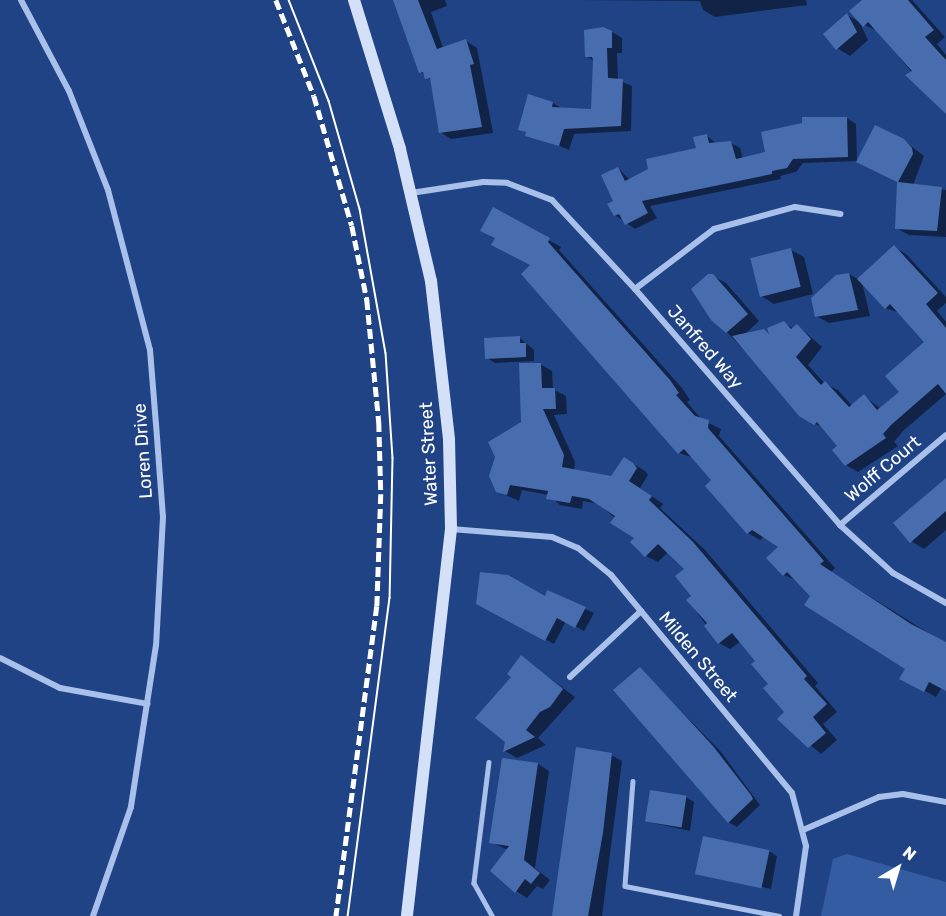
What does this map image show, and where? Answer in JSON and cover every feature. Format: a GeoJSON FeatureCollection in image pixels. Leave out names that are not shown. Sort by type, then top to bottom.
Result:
{"type":"FeatureCollection","features":[{"type":"Feature","properties":{"kind":"street","name":"Loren Drive"},"geometry":{"type":"LineString","coordinates":[[21,0],[50,52],[91,143],[126,248],[150,350],[163,517],[156,645],[131,807],[93,916]]}},
{"type":"Feature","properties":{"kind":"street","name":"Water Street"},"geometry":{"type":"LineString","coordinates":[[354,0],[411,193],[431,281],[449,440],[451,529],[407,916]]}},
{"type":"Feature","properties":{"kind":"street","name":"Janfred Way"},"geometry":{"type":"LineString","coordinates":[[411,193],[499,183],[552,200],[635,289],[840,525],[893,573],[946,603]]}},
{"type":"Feature","properties":{"kind":"street"},"geometry":{"type":"LineString","coordinates":[[635,289],[714,229],[795,207],[840,214]]}},
{"type":"Feature","properties":{"kind":"street","name":"Wolff Court"},"geometry":{"type":"LineString","coordinates":[[840,525],[946,435]]}},
{"type":"Feature","properties":{"kind":"street","name":"Milden Street"},"geometry":{"type":"LineString","coordinates":[[451,529],[528,533],[578,548],[611,575],[792,793],[806,846],[796,916]]}},
{"type":"Feature","properties":{"kind":"street"},"geometry":{"type":"LineString","coordinates":[[570,677],[641,611]]}},
{"type":"Feature","properties":{"kind":"street"},"geometry":{"type":"LineString","coordinates":[[0,658],[60,688],[147,704]]}},
{"type":"Feature","properties":{"kind":"street"},"geometry":{"type":"LineString","coordinates":[[803,830],[879,797],[903,794],[946,802]]}},
{"type":"Feature","properties":{"kind":"lane"},"geometry":{"type":"LineString","coordinates":[[489,762],[474,883],[492,916]]}},
{"type":"Feature","properties":{"kind":"lane"},"geometry":{"type":"LineString","coordinates":[[633,781],[625,886],[778,916]]}},
{"type":"Feature","properties":{"kind":"shaded area"},"geometry":{"type":"Polygon","coordinates":[[[847,854],[946,882],[946,916],[821,916],[833,859],[847,854]]]}},
{"type":"Feature","properties":{"kind":"building"},"geometry":{"type":"Polygon","coordinates":[[[393,0],[418,0],[437,49],[466,39],[474,64],[470,65],[482,127],[439,133],[430,78],[425,79],[423,72],[419,73],[393,0]]]}},
{"type":"Feature","properties":{"kind":"building"},"geometry":{"type":"Polygon","coordinates":[[[862,0],[908,0],[934,30],[925,37],[946,60],[946,114],[905,75],[912,71],[868,22],[863,27],[849,11],[862,0]]]}},
{"type":"Feature","properties":{"kind":"building"},"geometry":{"type":"Polygon","coordinates":[[[847,13],[857,32],[836,50],[823,34],[847,13]]]}},
{"type":"Feature","properties":{"kind":"building"},"geometry":{"type":"Polygon","coordinates":[[[603,27],[612,31],[612,48],[607,48],[608,78],[623,79],[621,126],[564,129],[559,146],[525,136],[526,132],[518,130],[528,94],[553,102],[552,107],[591,109],[593,60],[592,57],[585,57],[584,30],[603,27]]]}},
{"type":"Feature","properties":{"kind":"building"},"geometry":{"type":"Polygon","coordinates":[[[802,117],[847,117],[848,157],[793,159],[787,168],[772,171],[772,174],[642,201],[648,213],[625,225],[619,214],[614,216],[607,204],[613,201],[601,175],[618,167],[625,181],[648,169],[646,159],[696,148],[693,137],[707,134],[709,143],[731,141],[736,159],[765,152],[761,132],[802,123],[802,117]]]}},
{"type":"Feature","properties":{"kind":"building"},"geometry":{"type":"Polygon","coordinates":[[[875,125],[904,139],[912,148],[913,154],[898,182],[942,187],[937,231],[895,229],[897,182],[856,162],[875,125]]]}},
{"type":"Feature","properties":{"kind":"building"},"geometry":{"type":"Polygon","coordinates":[[[493,207],[550,238],[548,242],[670,380],[679,393],[676,395],[695,416],[709,420],[708,428],[824,561],[820,564],[911,624],[946,642],[946,691],[929,682],[924,692],[899,679],[905,669],[804,605],[810,596],[787,572],[783,576],[766,558],[778,547],[752,530],[747,534],[705,486],[711,480],[684,449],[678,454],[521,274],[530,265],[491,245],[495,238],[480,231],[493,207]]]}},
{"type":"Feature","properties":{"kind":"building"},"geometry":{"type":"Polygon","coordinates":[[[894,245],[938,293],[926,304],[946,328],[946,394],[938,384],[891,425],[883,434],[886,438],[845,466],[832,450],[837,446],[817,422],[814,425],[799,416],[732,336],[764,329],[769,334],[767,328],[784,321],[791,329],[797,324],[811,339],[796,357],[821,385],[825,381],[849,407],[864,394],[877,410],[899,392],[885,376],[924,342],[890,304],[885,309],[857,279],[894,245]]]}},
{"type":"Feature","properties":{"kind":"building"},"geometry":{"type":"Polygon","coordinates":[[[791,248],[801,287],[760,297],[750,258],[791,248]]]}},
{"type":"Feature","properties":{"kind":"building"},"geometry":{"type":"Polygon","coordinates":[[[849,273],[858,310],[815,317],[811,298],[836,275],[849,273]]]}},
{"type":"Feature","properties":{"kind":"building"},"geometry":{"type":"Polygon","coordinates":[[[708,274],[713,274],[748,314],[726,333],[711,320],[691,289],[708,274]]]}},
{"type":"Feature","properties":{"kind":"building"},"geometry":{"type":"Polygon","coordinates":[[[520,336],[520,343],[526,343],[526,357],[485,359],[484,338],[520,336]]]}},
{"type":"Feature","properties":{"kind":"building"},"geometry":{"type":"Polygon","coordinates":[[[519,363],[541,363],[542,388],[555,388],[556,409],[543,409],[564,455],[562,467],[611,476],[624,457],[633,463],[637,468],[629,481],[652,496],[649,500],[693,542],[807,676],[804,679],[827,704],[813,717],[826,733],[808,748],[777,719],[784,712],[763,688],[768,684],[751,664],[755,661],[732,633],[718,644],[704,626],[707,623],[686,600],[691,596],[675,576],[684,569],[658,544],[645,557],[630,542],[634,538],[610,523],[615,516],[589,499],[572,496],[570,503],[546,499],[548,491],[510,485],[507,495],[496,492],[489,476],[495,457],[488,442],[521,422],[519,363]]]}},
{"type":"Feature","properties":{"kind":"building"},"geometry":{"type":"Polygon","coordinates":[[[946,478],[946,511],[910,543],[893,523],[946,478]]]}},
{"type":"Feature","properties":{"kind":"building"},"geometry":{"type":"Polygon","coordinates":[[[480,572],[508,575],[545,596],[547,590],[586,607],[575,628],[557,618],[545,641],[476,604],[480,572]]]}},
{"type":"Feature","properties":{"kind":"building"},"geometry":{"type":"Polygon","coordinates":[[[521,655],[563,689],[550,707],[540,712],[526,730],[535,737],[503,752],[505,742],[475,718],[511,677],[507,674],[521,655]]]}},
{"type":"Feature","properties":{"kind":"building"},"geometry":{"type":"Polygon","coordinates":[[[640,667],[713,746],[751,795],[753,799],[728,823],[613,690],[640,667]]]}},
{"type":"Feature","properties":{"kind":"building"},"geometry":{"type":"Polygon","coordinates":[[[576,747],[612,753],[603,833],[588,916],[552,916],[576,747]]]}},
{"type":"Feature","properties":{"kind":"building"},"geometry":{"type":"Polygon","coordinates":[[[502,758],[538,763],[524,860],[540,873],[531,884],[525,879],[515,893],[490,871],[509,846],[489,843],[502,758]]]}},
{"type":"Feature","properties":{"kind":"building"},"geometry":{"type":"Polygon","coordinates":[[[650,790],[687,796],[682,827],[645,822],[650,790]]]}},
{"type":"Feature","properties":{"kind":"building"},"geometry":{"type":"Polygon","coordinates":[[[703,836],[770,850],[761,888],[695,874],[703,836]]]}},
{"type":"Feature","properties":{"kind":"tram line"},"geometry":{"type":"LineString","coordinates":[[289,0],[329,101],[360,209],[386,353],[393,458],[390,598],[348,916]]}},
{"type":"Feature","properties":{"kind":"railway"},"geometry":{"type":"LineString","coordinates":[[276,0],[314,96],[352,226],[367,300],[379,422],[381,494],[377,606],[336,916]]}}]}
